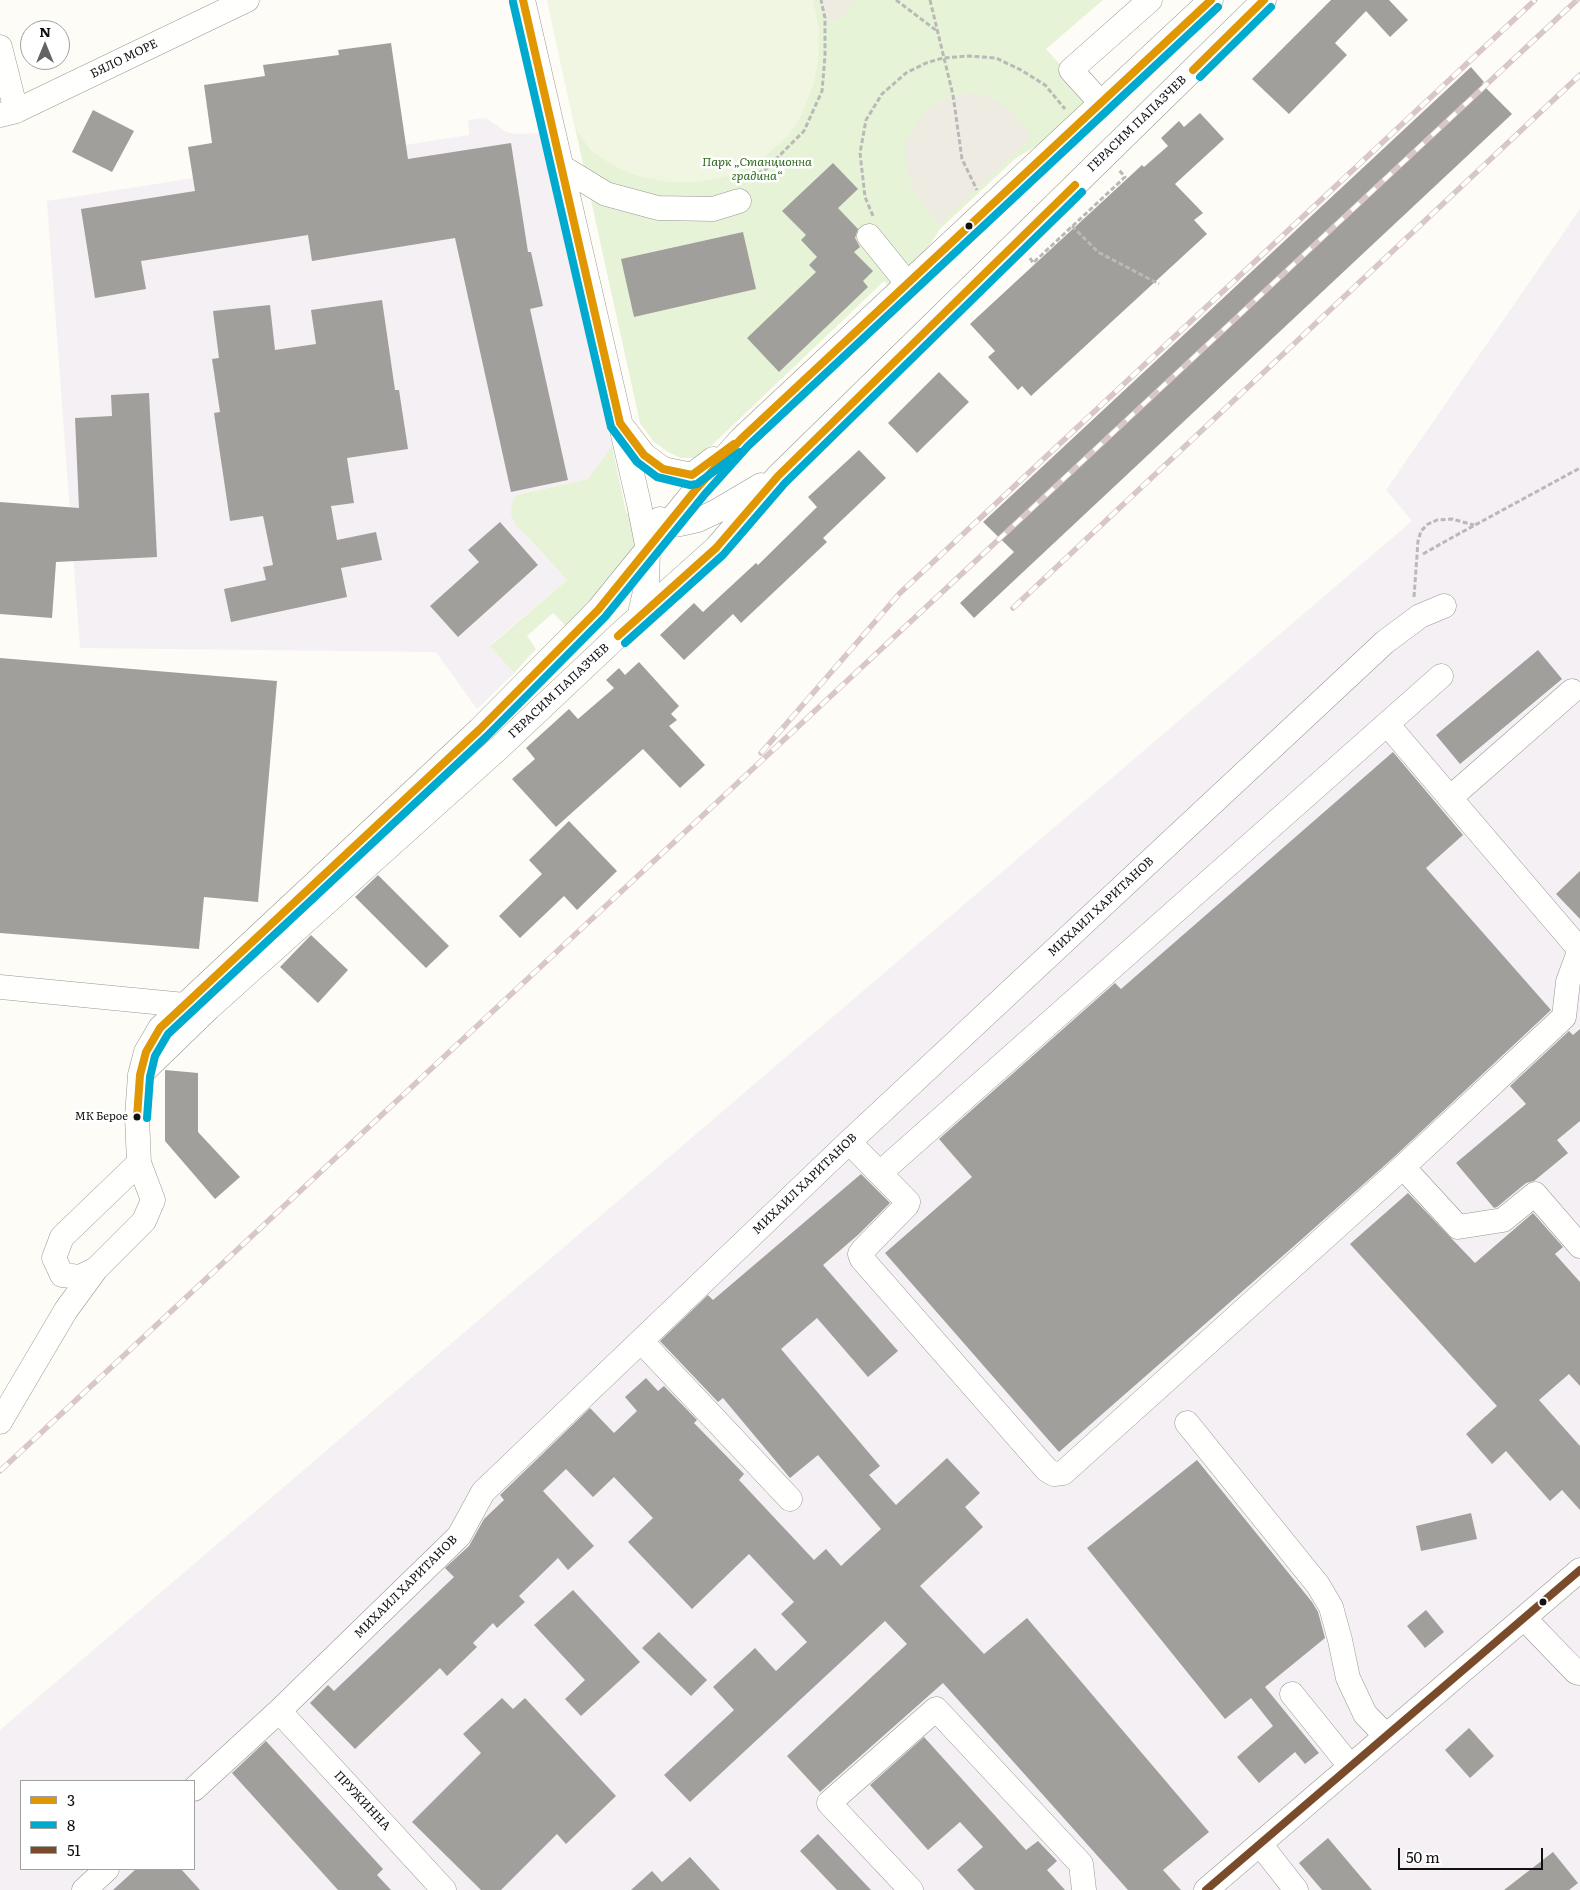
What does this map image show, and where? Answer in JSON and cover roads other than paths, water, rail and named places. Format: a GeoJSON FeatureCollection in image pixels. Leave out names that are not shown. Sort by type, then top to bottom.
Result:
{"type":"FeatureCollection","features":[{"type":"Feature","properties":{"kind":"street","name":"БЯЛО МОРЕ"},"geometry":{"type":"LineString","coordinates":[[8,113],[247,0]]}},
{"type":"Feature","properties":{"kind":"street"},"geometry":{"type":"LineString","coordinates":[[523,0],[648,550],[647,583],[639,618]]}},
{"type":"Feature","properties":{"kind":"street"},"geometry":{"type":"LineString","coordinates":[[1101,103],[1071,70],[1150,0]]}},
{"type":"Feature","properties":{"kind":"street"},"geometry":{"type":"LineString","coordinates":[[0,1422],[66,1310],[96,1269],[144,1221],[153,1200],[139,1163],[137,1117],[140,1075],[146,1052],[160,1028],[479,730],[598,610],[741,439],[1211,0]]}},
{"type":"Feature","properties":{"kind":"street","name":"ГЕРАСИМ ПАПАЗЧЕВ"},"geometry":{"type":"LineString","coordinates":[[140,1075],[209,1008],[500,747],[622,632],[716,548],[778,476],[1264,0]]}},
{"type":"Feature","properties":{"kind":"street"},"geometry":{"type":"LineString","coordinates":[[0,47],[8,113]]}},
{"type":"Feature","properties":{"kind":"street"},"geometry":{"type":"LineString","coordinates":[[560,166],[606,194],[658,208],[713,209],[739,201]]}},
{"type":"Feature","properties":{"kind":"street"},"geometry":{"type":"LineString","coordinates":[[871,228],[908,283]]}},
{"type":"Feature","properties":{"kind":"street"},"geometry":{"type":"LineString","coordinates":[[620,423],[644,455],[663,469],[692,475],[741,439]]}},
{"type":"Feature","properties":{"kind":"street"},"geometry":{"type":"LineString","coordinates":[[639,504],[655,517],[669,523],[680,524],[698,520],[717,511],[778,476]]}},
{"type":"Feature","properties":{"kind":"street","name":"МИХАИЛ ХАРИТАНОВ"},"geometry":{"type":"LineString","coordinates":[[195,1788],[279,1711],[459,1536],[483,1492],[848,1142],[1385,642],[1412,621],[1444,606]]}},
{"type":"Feature","properties":{"kind":"street"},"geometry":{"type":"LineString","coordinates":[[880,1172],[1441,676]]}},
{"type":"Feature","properties":{"kind":"street"},"geometry":{"type":"LineString","coordinates":[[1450,798],[1572,691]]}},
{"type":"Feature","properties":{"kind":"street"},"geometry":{"type":"LineString","coordinates":[[848,1142],[906,1199],[907,1205],[863,1250],[860,1254],[862,1259],[1047,1470],[1054,1474],[1062,1472],[1403,1167],[1564,1017],[1568,982],[1580,950],[1387,724]]}},
{"type":"Feature","properties":{"kind":"street"},"geometry":{"type":"LineString","coordinates":[[479,730],[500,747]]}},
{"type":"Feature","properties":{"kind":"street"},"geometry":{"type":"LineString","coordinates":[[0,987],[186,1004],[209,1008]]}},
{"type":"Feature","properties":{"kind":"street"},"geometry":{"type":"LineString","coordinates":[[96,1269],[80,1277],[62,1275],[54,1258],[62,1237],[139,1163]]}},
{"type":"Feature","properties":{"kind":"street"},"geometry":{"type":"LineString","coordinates":[[1403,1167],[1458,1227],[1503,1220],[1535,1194],[1580,1246]]}},
{"type":"Feature","properties":{"kind":"street"},"geometry":{"type":"LineString","coordinates":[[641,1341],[790,1499]]}},
{"type":"Feature","properties":{"kind":"street"},"geometry":{"type":"LineString","coordinates":[[1187,1423],[1318,1585],[1331,1608],[1348,1678],[1366,1714],[1386,1736]]}},
{"type":"Feature","properties":{"kind":"street"},"geometry":{"type":"LineString","coordinates":[[1206,1890],[1580,1570]]}},
{"type":"Feature","properties":{"kind":"street"},"geometry":{"type":"LineString","coordinates":[[1524,1618],[1576,1672],[1580,1673]]}},
{"type":"Feature","properties":{"kind":"street"},"geometry":{"type":"LineString","coordinates":[[1292,1694],[1350,1766]]}},
{"type":"Feature","properties":{"kind":"street"},"geometry":{"type":"LineString","coordinates":[[911,1890],[830,1803],[936,1709],[1081,1864],[1084,1890]]}},
{"type":"Feature","properties":{"kind":"street","name":"ПРУЖИННА"},"geometry":{"type":"LineString","coordinates":[[279,1711],[444,1890]]}},
{"type":"Feature","properties":{"kind":"street"},"geometry":{"type":"LineString","coordinates":[[1260,1844],[1296,1890]]}},
{"type":"Feature","properties":{"kind":"street"},"geometry":{"type":"LineString","coordinates":[[84,1890],[106,1870]]}},
{"type":"Feature","properties":{"kind":"railway"},"geometry":{"type":"LineString","coordinates":[[761,753],[900,593],[1535,0]]}},
{"type":"Feature","properties":{"kind":"railway"},"geometry":{"type":"LineString","coordinates":[[0,1471],[1577,0]]}},
{"type":"Feature","properties":{"kind":"railway"},"geometry":{"type":"LineString","coordinates":[[1013,608],[1580,75]]}},
{"type":"Feature","properties":{"kind":"place","name":"МК Берое"},"geometry":{"type":"Point","coordinates":[137,1117]}},
{"type":"Feature","properties":{"kind":"park label","name":"Парк „Станционна градина“"},"geometry":{"type":"Point","coordinates":[757,169]}}]}
